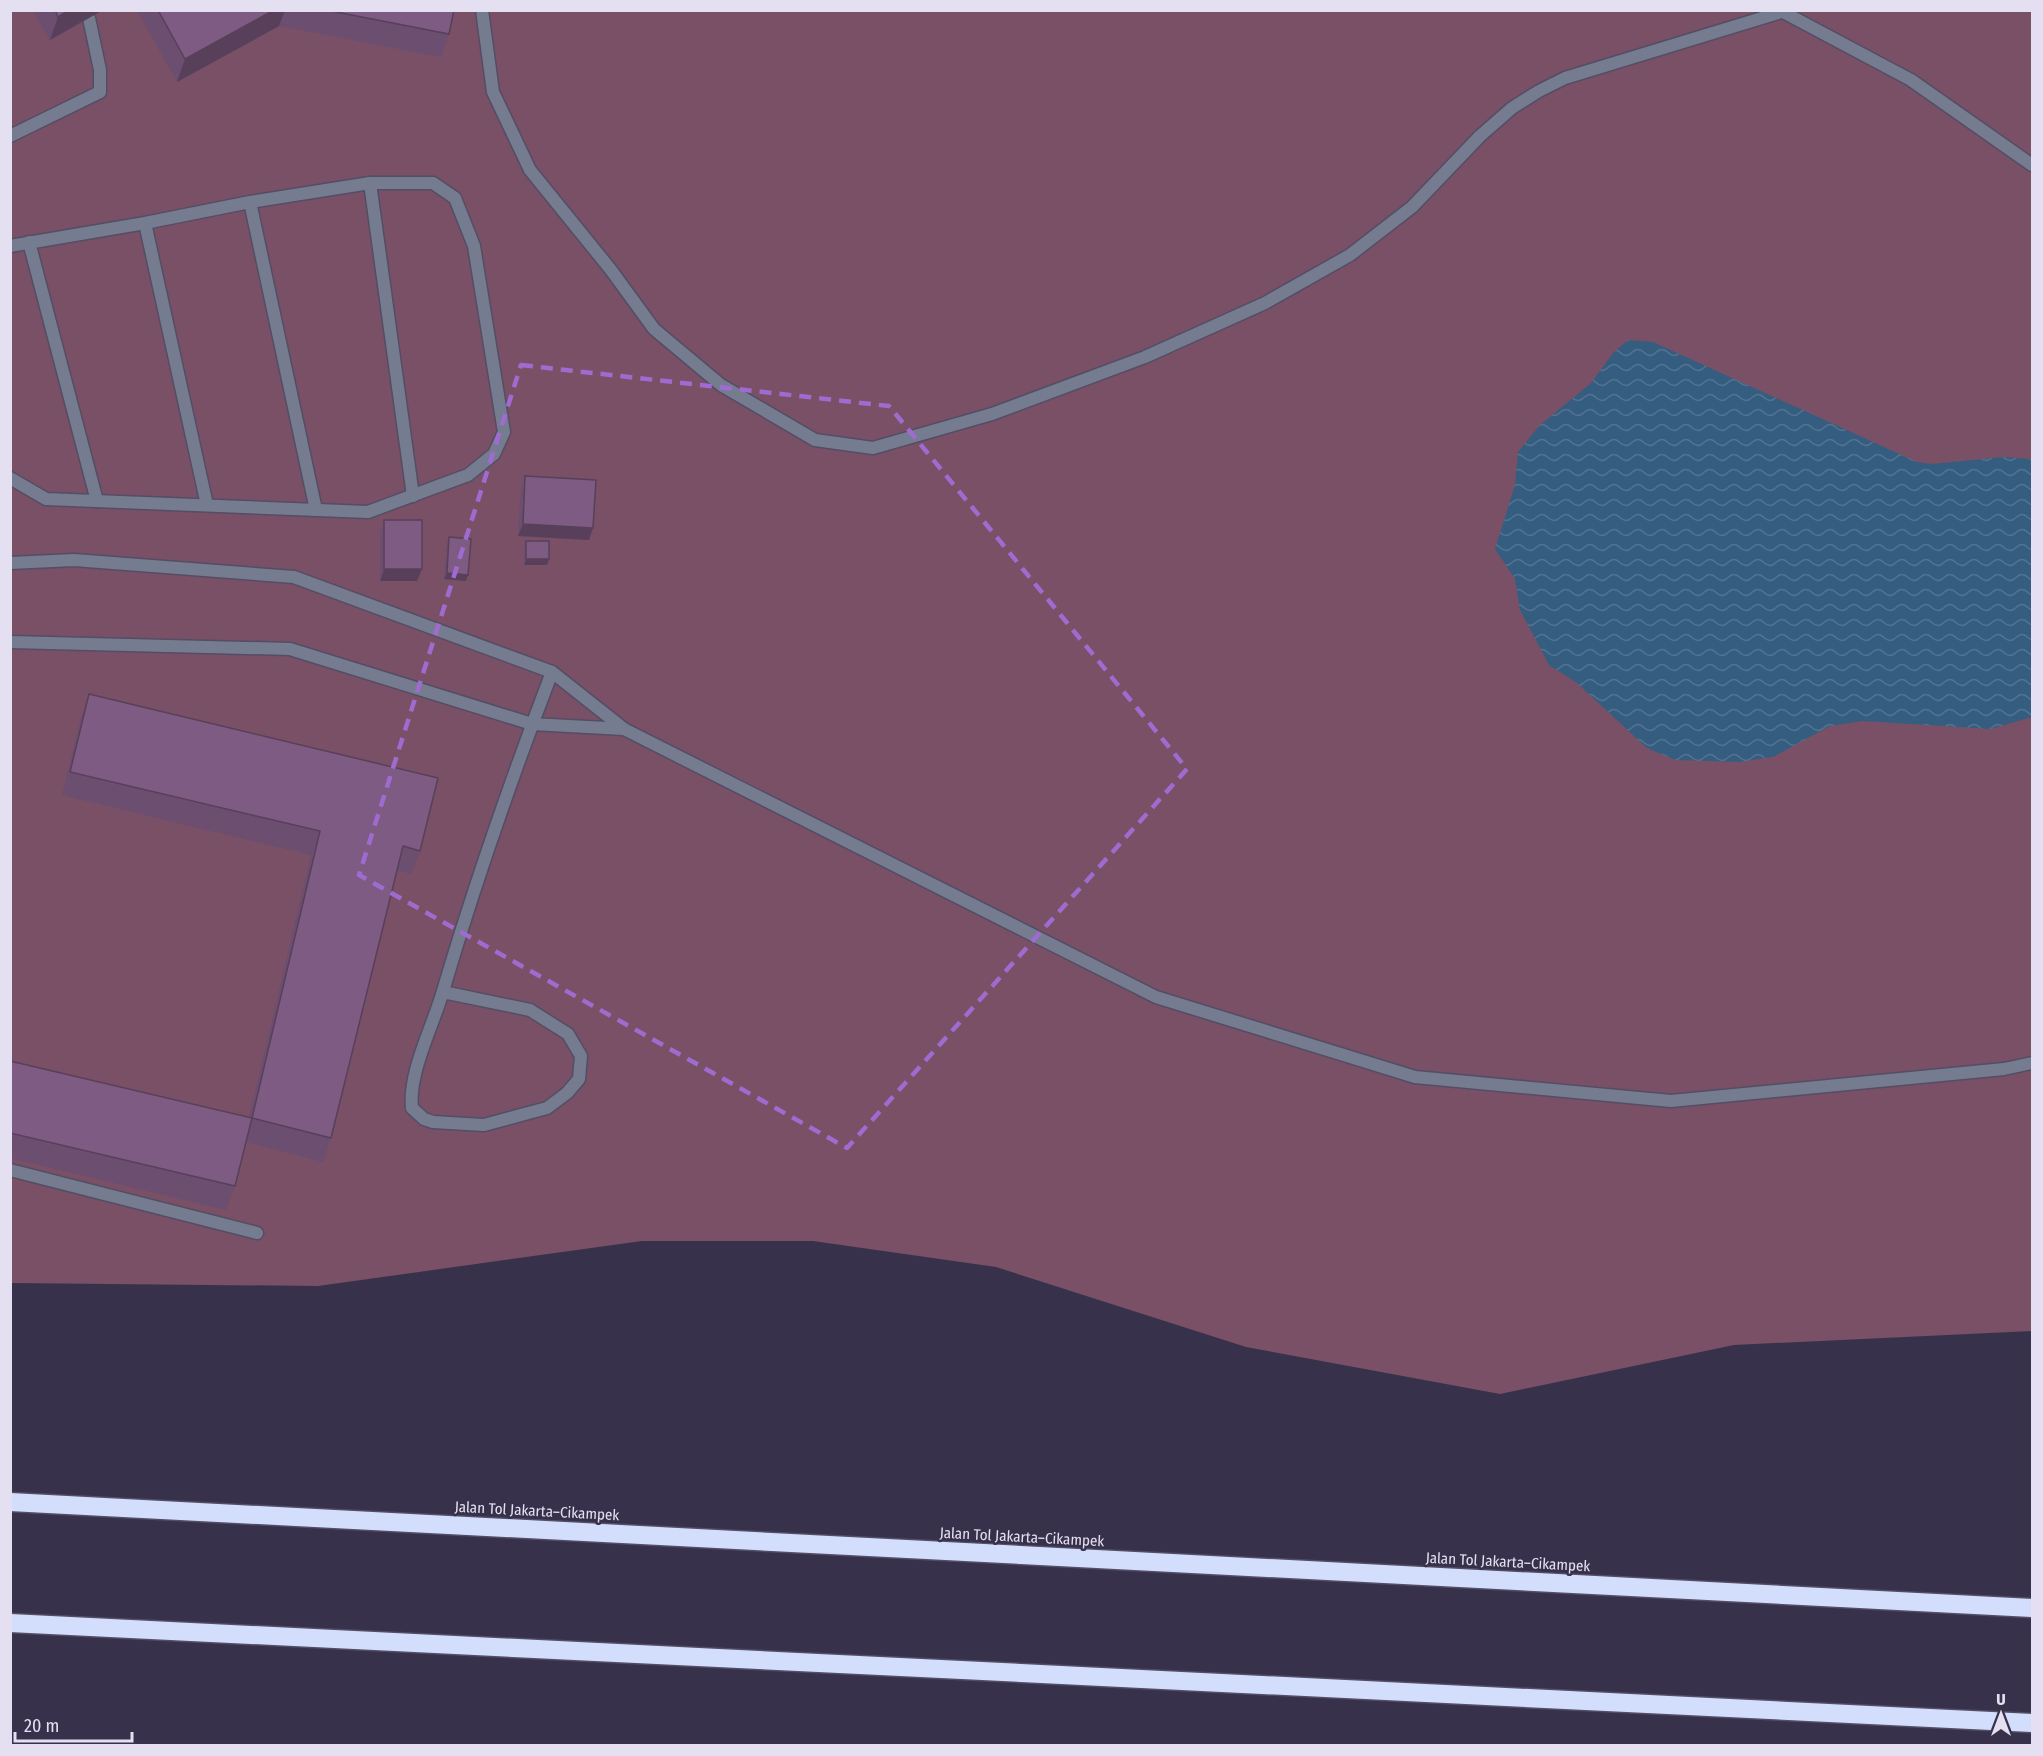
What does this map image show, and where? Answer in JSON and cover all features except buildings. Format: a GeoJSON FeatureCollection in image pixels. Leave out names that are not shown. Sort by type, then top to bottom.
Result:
{"type":"FeatureCollection","features":[{"type":"Feature","properties":{"kind":"highway","name":"Jalan Tol Jakarta–Cikampek"},"geometry":{"type":"LineString","coordinates":[[10,1502],[2032,1608]]}},
{"type":"Feature","properties":{"kind":"highway"},"geometry":{"type":"LineString","coordinates":[[10,1623],[2032,1723]]}},
{"type":"Feature","properties":{"kind":"lane"},"geometry":{"type":"LineString","coordinates":[[482,10],[492,92],[530,170],[611,270],[654,329],[721,385],[815,440],[873,448],[992,414],[1145,357],[1265,303],[1350,255],[1412,207],[1480,136],[1512,108],[1539,91],[1565,78],[1787,12],[1911,80],[2032,165]]}},
{"type":"Feature","properties":{"kind":"lane"},"geometry":{"type":"LineString","coordinates":[[10,136],[100,92],[100,70],[89,18]]}},
{"type":"Feature","properties":{"kind":"lane"},"geometry":{"type":"LineString","coordinates":[[370,183],[413,496]]}},
{"type":"Feature","properties":{"kind":"lane"},"geometry":{"type":"LineString","coordinates":[[10,246],[250,202],[370,183],[433,183],[455,198],[474,246],[504,432],[494,454],[468,476],[368,512],[46,499],[10,478]]}},
{"type":"Feature","properties":{"kind":"lane"},"geometry":{"type":"LineString","coordinates":[[250,202],[316,510]]}},
{"type":"Feature","properties":{"kind":"lane"},"geometry":{"type":"LineString","coordinates":[[145,223],[207,505]]}},
{"type":"Feature","properties":{"kind":"lane"},"geometry":{"type":"LineString","coordinates":[[29,242],[97,501]]}},
{"type":"Feature","properties":{"kind":"lane"},"geometry":{"type":"LineString","coordinates":[[10,563],[74,560],[294,577],[552,672],[624,729],[1156,997],[1415,1077],[1671,1101],[2004,1069],[2032,1063]]}},
{"type":"Feature","properties":{"kind":"lane"},"geometry":{"type":"LineString","coordinates":[[10,642],[290,649],[532,724],[624,729]]}},
{"type":"Feature","properties":{"kind":"lane"},"geometry":{"type":"LineString","coordinates":[[443,992],[530,1010],[568,1034],[582,1056],[579,1079],[567,1093],[547,1108],[484,1125],[433,1122],[424,1119],[412,1108],[410,1093],[480,875],[552,672]]}},
{"type":"Feature","properties":{"kind":"lane"},"geometry":{"type":"LineString","coordinates":[[10,1170],[257,1233]]}},
{"type":"Feature","properties":{"kind":"highlighted area"},"geometry":{"type":"Polygon","coordinates":[[[521,365],[889,406],[1187,769],[847,1148],[359,875],[521,365]]]}},
{"type":"Feature","properties":{"kind":"shaded area"},"geometry":{"type":"Polygon","coordinates":[[[11,11],[2032,11],[2032,1331],[1734,1345],[1500,1394],[1246,1347],[996,1267],[813,1241],[642,1241],[318,1286],[11,1283],[11,11]]]}},
{"type":"Feature","properties":{"kind":"water"},"geometry":{"type":"Polygon","coordinates":[[[1628,340],[1653,342],[1917,462],[1932,464],[2003,457],[2032,459],[2032,717],[1990,729],[1863,721],[1830,726],[1773,757],[1739,762],[1675,760],[1647,748],[1577,683],[1549,665],[1520,610],[1515,579],[1495,549],[1515,485],[1518,452],[1539,426],[1591,383],[1613,353],[1628,340]]]}}]}
